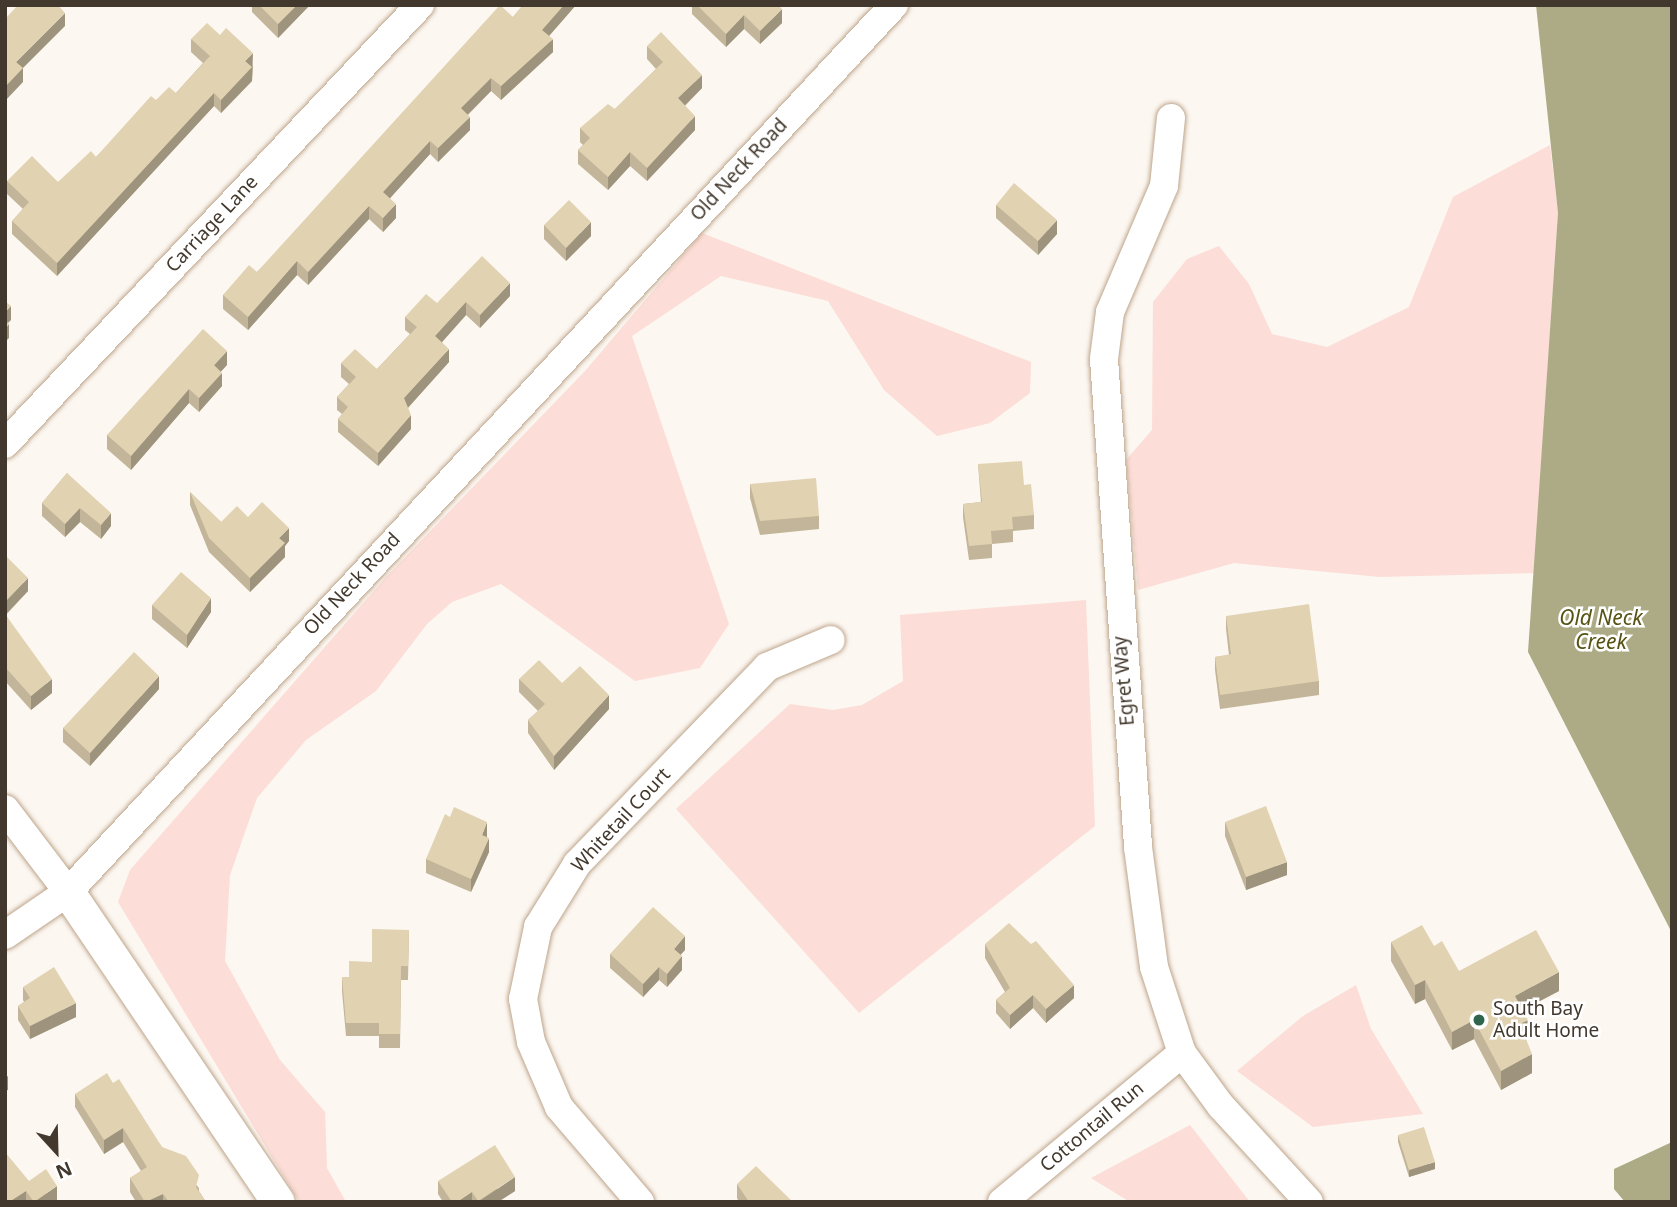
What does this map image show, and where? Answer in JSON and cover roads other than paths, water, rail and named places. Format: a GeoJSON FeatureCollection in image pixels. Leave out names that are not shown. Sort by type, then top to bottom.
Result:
{"type":"FeatureCollection","features":[{"type":"Feature","properties":{"kind":"street","name":"Carriage Lane"},"geometry":{"type":"LineString","coordinates":[[5,444],[420,5]]}},
{"type":"Feature","properties":{"kind":"street","name":"Old Neck Road"},"geometry":{"type":"LineString","coordinates":[[5,935],[68,892],[894,5]]}},
{"type":"Feature","properties":{"kind":"street","name":"Egret Way"},"geometry":{"type":"LineString","coordinates":[[1171,118],[1164,186],[1110,312],[1104,410],[1138,847],[1154,967],[1182,1052],[1221,1106],[1309,1202]]}},
{"type":"Feature","properties":{"kind":"street","name":"Whitetail Court"},"geometry":{"type":"LineString","coordinates":[[640,1202],[559,1107],[531,1042],[523,999],[538,927],[577,864],[767,667],[831,640]]}},
{"type":"Feature","properties":{"kind":"street"},"geometry":{"type":"LineString","coordinates":[[5,809],[68,892],[278,1202]]}},
{"type":"Feature","properties":{"kind":"street","name":"Cottontail Run"},"geometry":{"type":"LineString","coordinates":[[1002,1202],[1182,1052]]}},
{"type":"Feature","properties":{"kind":"water","name":"Old Neck Creek"},"geometry":{"type":"Polygon","coordinates":[[[1536,5],[1672,5],[1672,933],[1528,652],[1558,213],[1536,5]]]}},
{"type":"Feature","properties":{"kind":"water"},"geometry":{"type":"Polygon","coordinates":[[[1672,1142],[1672,1202],[1625,1202],[1614,1189],[1614,1169],[1672,1142]]]}},
{"type":"Feature","properties":{"kind":"place","name":"South Bay Adult Home"},"geometry":{"type":"Point","coordinates":[1479,1020]}}]}
